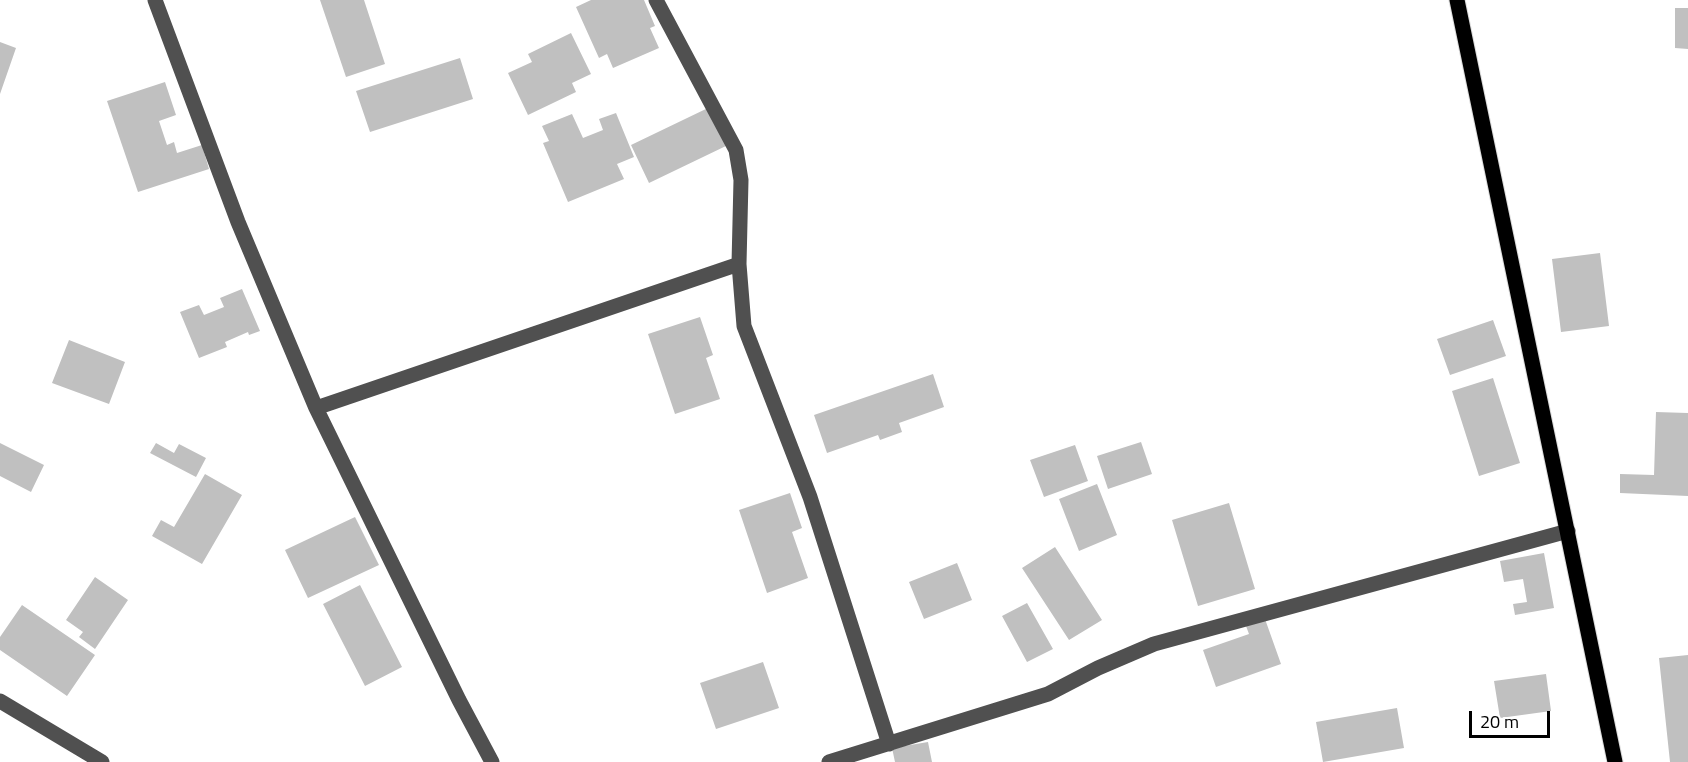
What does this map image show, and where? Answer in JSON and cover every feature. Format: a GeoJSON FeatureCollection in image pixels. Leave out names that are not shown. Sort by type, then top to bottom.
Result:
{"type":"FeatureCollection","features":[{"type":"Feature","properties":{"kind":"main road"},"geometry":{"type":"LineString","coordinates":[[1457,0],[1615,762]]}},
{"type":"Feature","properties":{"kind":"street"},"geometry":{"type":"LineString","coordinates":[[155,0],[238,222],[316,408],[459,700],[492,762]]}},
{"type":"Feature","properties":{"kind":"street"},"geometry":{"type":"LineString","coordinates":[[656,0],[736,150],[741,180],[739,264],[744,326],[810,496],[889,744]]}},
{"type":"Feature","properties":{"kind":"street"},"geometry":{"type":"LineString","coordinates":[[316,408],[739,264]]}},
{"type":"Feature","properties":{"kind":"street"},"geometry":{"type":"LineString","coordinates":[[829,762],[1047,694],[1098,668],[1154,644],[1568,531]]}},
{"type":"Feature","properties":{"kind":"street"},"geometry":{"type":"LineString","coordinates":[[0,701],[102,762]]}},
{"type":"Feature","properties":{"kind":"building"},"geometry":{"type":"Polygon","coordinates":[[[320,0],[364,0],[385,64],[346,77],[320,0]]]}},
{"type":"Feature","properties":{"kind":"building"},"geometry":{"type":"Polygon","coordinates":[[[591,0],[644,0],[655,26],[650,28],[659,48],[613,68],[607,54],[599,58],[576,7],[591,0]]]}},
{"type":"Feature","properties":{"kind":"building"},"geometry":{"type":"Polygon","coordinates":[[[1675,8],[1688,8],[1688,49],[1675,48],[1675,8]]]}},
{"type":"Feature","properties":{"kind":"building"},"geometry":{"type":"Polygon","coordinates":[[[571,33],[591,74],[572,83],[576,92],[528,115],[508,73],[532,62],[528,54],[571,33]]]}},
{"type":"Feature","properties":{"kind":"building"},"geometry":{"type":"Polygon","coordinates":[[[0,42],[16,48],[0,94],[0,42]]]}},
{"type":"Feature","properties":{"kind":"building"},"geometry":{"type":"Polygon","coordinates":[[[460,58],[473,99],[370,132],[356,91],[460,58]]]}},
{"type":"Feature","properties":{"kind":"building"},"geometry":{"type":"Polygon","coordinates":[[[165,82],[176,115],[159,121],[167,145],[174,142],[177,153],[202,145],[209,169],[138,192],[107,101],[165,82]]]}},
{"type":"Feature","properties":{"kind":"building"},"geometry":{"type":"Polygon","coordinates":[[[710,107],[728,145],[649,183],[631,145],[710,107]]]}},
{"type":"Feature","properties":{"kind":"building"},"geometry":{"type":"Polygon","coordinates":[[[616,113],[634,157],[617,164],[624,179],[568,202],[543,143],[549,141],[542,126],[572,114],[583,138],[603,130],[599,119],[616,113]]]}},
{"type":"Feature","properties":{"kind":"building"},"geometry":{"type":"Polygon","coordinates":[[[1600,253],[1609,326],[1561,332],[1552,259],[1600,253]]]}},
{"type":"Feature","properties":{"kind":"building"},"geometry":{"type":"Polygon","coordinates":[[[242,289],[260,331],[249,335],[248,332],[225,342],[227,347],[199,358],[180,312],[199,305],[204,315],[224,307],[220,298],[242,289]]]}},
{"type":"Feature","properties":{"kind":"building"},"geometry":{"type":"Polygon","coordinates":[[[700,317],[713,355],[706,358],[720,399],[675,414],[648,334],[700,317]]]}},
{"type":"Feature","properties":{"kind":"building"},"geometry":{"type":"Polygon","coordinates":[[[1493,320],[1506,356],[1450,375],[1437,339],[1493,320]]]}},
{"type":"Feature","properties":{"kind":"building"},"geometry":{"type":"Polygon","coordinates":[[[69,340],[125,362],[109,404],[52,383],[69,340]]]}},
{"type":"Feature","properties":{"kind":"building"},"geometry":{"type":"Polygon","coordinates":[[[933,374],[944,407],[899,423],[902,432],[880,440],[878,435],[827,453],[814,415],[933,374]]]}},
{"type":"Feature","properties":{"kind":"building"},"geometry":{"type":"Polygon","coordinates":[[[1493,378],[1520,463],[1479,476],[1452,391],[1493,378]]]}},
{"type":"Feature","properties":{"kind":"building"},"geometry":{"type":"Polygon","coordinates":[[[1656,412],[1688,413],[1688,496],[1620,493],[1620,474],[1654,475],[1656,412]]]}},
{"type":"Feature","properties":{"kind":"building"},"geometry":{"type":"Polygon","coordinates":[[[1141,442],[1152,474],[1108,489],[1097,456],[1141,442]]]}},
{"type":"Feature","properties":{"kind":"building"},"geometry":{"type":"Polygon","coordinates":[[[0,443],[44,465],[31,492],[0,476],[0,443]]]}},
{"type":"Feature","properties":{"kind":"building"},"geometry":{"type":"Polygon","coordinates":[[[156,443],[174,453],[179,444],[206,458],[196,477],[150,453],[156,443]]]}},
{"type":"Feature","properties":{"kind":"building"},"geometry":{"type":"Polygon","coordinates":[[[1075,445],[1088,481],[1044,497],[1030,460],[1075,445]]]}},
{"type":"Feature","properties":{"kind":"building"},"geometry":{"type":"Polygon","coordinates":[[[205,474],[242,495],[202,564],[152,536],[161,520],[174,527],[205,474]]]}},
{"type":"Feature","properties":{"kind":"building"},"geometry":{"type":"Polygon","coordinates":[[[1097,484],[1117,535],[1079,551],[1059,499],[1097,484]]]}},
{"type":"Feature","properties":{"kind":"building"},"geometry":{"type":"Polygon","coordinates":[[[790,493],[802,528],[792,532],[808,578],[767,593],[739,510],[790,493]]]}},
{"type":"Feature","properties":{"kind":"building"},"geometry":{"type":"Polygon","coordinates":[[[1229,503],[1255,589],[1198,606],[1172,520],[1229,503]]]}},
{"type":"Feature","properties":{"kind":"building"},"geometry":{"type":"Polygon","coordinates":[[[355,517],[379,565],[308,598],[285,550],[355,517]]]}},
{"type":"Feature","properties":{"kind":"building"},"geometry":{"type":"Polygon","coordinates":[[[1055,547],[1102,620],[1069,640],[1022,568],[1055,547]]]}},
{"type":"Feature","properties":{"kind":"building"},"geometry":{"type":"Polygon","coordinates":[[[1544,553],[1554,608],[1515,615],[1513,604],[1527,602],[1523,579],[1504,582],[1500,561],[1544,553]]]}},
{"type":"Feature","properties":{"kind":"building"},"geometry":{"type":"Polygon","coordinates":[[[957,563],[972,600],[924,619],[909,582],[957,563]]]}},
{"type":"Feature","properties":{"kind":"building"},"geometry":{"type":"Polygon","coordinates":[[[95,577],[128,600],[95,649],[79,637],[83,632],[66,620],[95,577]]]}},
{"type":"Feature","properties":{"kind":"building"},"geometry":{"type":"Polygon","coordinates":[[[360,585],[402,667],[365,686],[323,604],[360,585]]]}},
{"type":"Feature","properties":{"kind":"building"},"geometry":{"type":"Polygon","coordinates":[[[1027,603],[1053,649],[1027,662],[1002,616],[1027,603]]]}},
{"type":"Feature","properties":{"kind":"building"},"geometry":{"type":"Polygon","coordinates":[[[22,605],[95,655],[67,696],[0,650],[0,637],[22,605]]]}},
{"type":"Feature","properties":{"kind":"building"},"geometry":{"type":"Polygon","coordinates":[[[1265,619],[1281,664],[1216,687],[1203,650],[1249,634],[1246,626],[1265,619]]]}},
{"type":"Feature","properties":{"kind":"building"},"geometry":{"type":"Polygon","coordinates":[[[1688,655],[1688,762],[1670,762],[1659,658],[1688,655]]]}},
{"type":"Feature","properties":{"kind":"building"},"geometry":{"type":"Polygon","coordinates":[[[763,662],[779,708],[716,729],[700,683],[763,662]]]}},
{"type":"Feature","properties":{"kind":"building"},"geometry":{"type":"Polygon","coordinates":[[[1546,674],[1551,711],[1500,718],[1494,681],[1546,674]]]}},
{"type":"Feature","properties":{"kind":"building"},"geometry":{"type":"Polygon","coordinates":[[[1397,708],[1404,748],[1323,762],[1316,722],[1397,708]]]}},
{"type":"Feature","properties":{"kind":"building"},"geometry":{"type":"Polygon","coordinates":[[[928,742],[932,762],[895,762],[892,748],[928,742]]]}}]}
